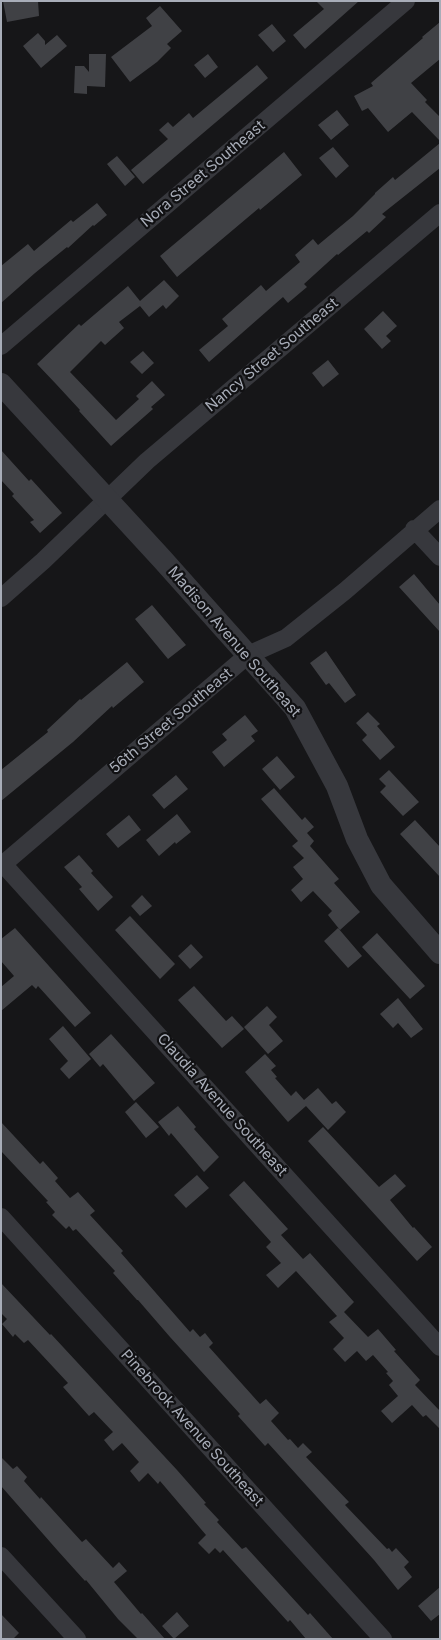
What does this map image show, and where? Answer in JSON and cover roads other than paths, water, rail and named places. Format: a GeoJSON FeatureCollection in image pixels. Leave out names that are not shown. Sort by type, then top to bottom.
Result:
{"type":"FeatureCollection","features":[{"type":"Feature","properties":{"kind":"street","name":"Nora Street Southeast"},"geometry":{"type":"LineString","coordinates":[[1,346],[406,1]]}},
{"type":"Feature","properties":{"kind":"street","name":"Nancy Street Southeast"},"geometry":{"type":"LineString","coordinates":[[1,598],[108,500],[147,461],[440,213]]}},
{"type":"Feature","properties":{"kind":"street","name":"Madison Avenue Southeast"},"geometry":{"type":"LineString","coordinates":[[1,384],[295,708],[337,786],[357,839],[381,885],[440,953]]}},
{"type":"Feature","properties":{"kind":"street","name":"56th Street Southeast"},"geometry":{"type":"LineString","coordinates":[[2,865],[248,655],[286,638],[345,591],[414,529],[440,509]]}},
{"type":"Feature","properties":{"kind":"street"},"geometry":{"type":"LineString","coordinates":[[414,529],[440,557]]}},
{"type":"Feature","properties":{"kind":"street","name":"Claudia Avenue Southeast"},"geometry":{"type":"LineString","coordinates":[[2,865],[440,1347]]}},
{"type":"Feature","properties":{"kind":"street","name":"Pinebrook Avenue Southeast"},"geometry":{"type":"LineString","coordinates":[[1,1217],[383,1639]]}},
{"type":"Feature","properties":{"kind":"street"},"geometry":{"type":"LineString","coordinates":[[1,1556],[76,1639]]}}]}
